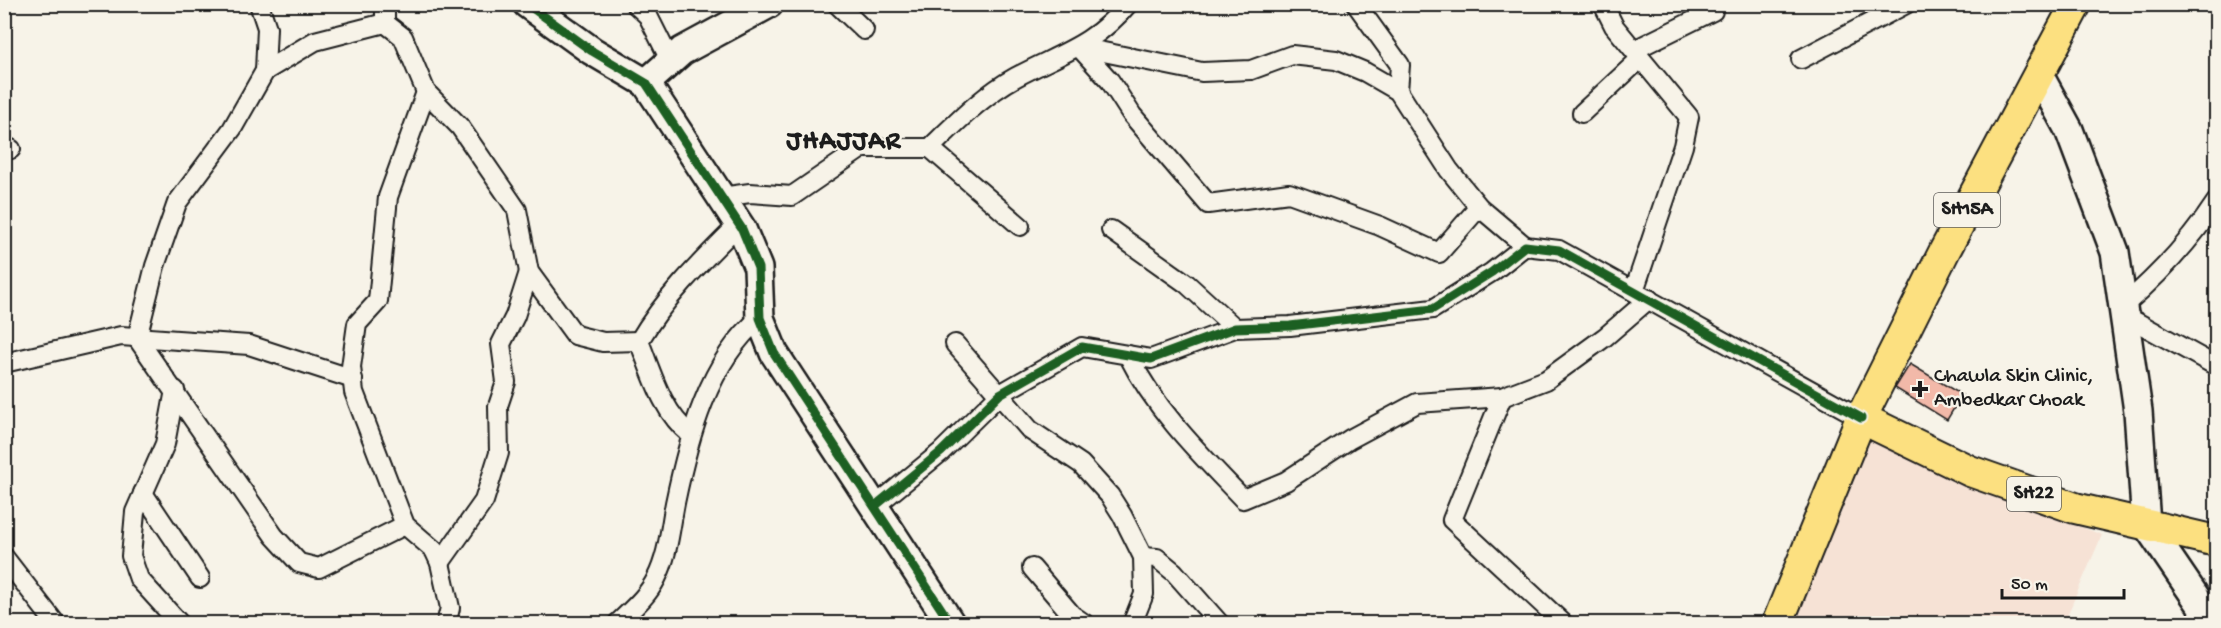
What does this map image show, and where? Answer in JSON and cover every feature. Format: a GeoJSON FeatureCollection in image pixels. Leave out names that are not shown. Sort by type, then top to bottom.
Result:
{"type":"FeatureCollection","features":[{"type":"Feature","properties":{"kind":"main road","name":"SH15A"},"geometry":{"type":"LineString","coordinates":[[1862,418],[1945,250],[2077,6]]}},
{"type":"Feature","properties":{"kind":"main road","name":"SH22"},"geometry":{"type":"LineString","coordinates":[[1862,418],[1970,471],[2075,508],[2217,541]]}},
{"type":"Feature","properties":{"kind":"main road"},"geometry":{"type":"LineString","coordinates":[[1777,624],[1862,418]]}},
{"type":"Feature","properties":{"kind":"street"},"geometry":{"type":"LineString","coordinates":[[137,338],[155,266],[177,203],[232,129],[265,71],[267,28],[259,4]]}},
{"type":"Feature","properties":{"kind":"street"},"geometry":{"type":"LineString","coordinates":[[385,4],[385,23]]}},
{"type":"Feature","properties":{"kind":"street"},"geometry":{"type":"LineString","coordinates":[[527,4],[592,51],[646,83],[739,224],[758,268],[760,318],[774,353],[951,624]]}},
{"type":"Feature","properties":{"kind":"street"},"geometry":{"type":"LineString","coordinates":[[635,4],[648,16],[670,60]]}},
{"type":"Feature","properties":{"kind":"street"},"geometry":{"type":"LineString","coordinates":[[646,83],[682,51],[769,4]]}},
{"type":"Feature","properties":{"kind":"street"},"geometry":{"type":"LineString","coordinates":[[837,4],[864,30]]}},
{"type":"Feature","properties":{"kind":"street"},"geometry":{"type":"LineString","coordinates":[[930,148],[970,110],[1015,78],[1079,47],[1107,28],[1128,4]]}},
{"type":"Feature","properties":{"kind":"street"},"geometry":{"type":"LineString","coordinates":[[1356,4],[1400,65],[1398,91]]}},
{"type":"Feature","properties":{"kind":"street"},"geometry":{"type":"LineString","coordinates":[[1128,355],[1143,384],[1182,435],[1243,499],[1286,481],[1350,439],[1417,403],[1502,397],[1546,380],[1605,337],[1642,295],[1689,117],[1614,26],[1603,4]]}},
{"type":"Feature","properties":{"kind":"street"},"geometry":{"type":"LineString","coordinates":[[1801,59],[1906,4]]}},
{"type":"Feature","properties":{"kind":"street"},"geometry":{"type":"LineString","coordinates":[[1582,113],[1637,54],[1713,11]]}},
{"type":"Feature","properties":{"kind":"street"},"geometry":{"type":"LineString","coordinates":[[265,71],[315,41],[385,23]]}},
{"type":"Feature","properties":{"kind":"street"},"geometry":{"type":"LineString","coordinates":[[385,23],[403,37],[426,92],[460,127],[517,210],[530,272],[575,335],[603,342],[639,341]]}},
{"type":"Feature","properties":{"kind":"street"},"geometry":{"type":"LineString","coordinates":[[1079,47],[1202,72],[1251,70],[1292,55],[1336,60],[1365,72],[1398,91],[1449,170],[1479,207],[1525,246],[1559,250],[1862,418]]}},
{"type":"Feature","properties":{"kind":"street"},"geometry":{"type":"LineString","coordinates":[[1079,47],[1110,81],[1132,115],[1208,204],[1289,193],[1380,226],[1439,253],[1479,207]]}},
{"type":"Feature","properties":{"kind":"street"},"geometry":{"type":"LineString","coordinates":[[2039,75],[2069,130],[2115,252],[2138,411],[2146,524],[2214,624]]}},
{"type":"Feature","properties":{"kind":"street"},"geometry":{"type":"LineString","coordinates":[[426,92],[388,197],[378,301],[357,324],[351,367],[354,392],[405,525],[434,550],[440,564],[450,608],[446,624]]}},
{"type":"Feature","properties":{"kind":"street"},"geometry":{"type":"LineString","coordinates":[[721,197],[750,193],[792,196],[862,148],[930,148],[1020,226]]}},
{"type":"Feature","properties":{"kind":"street"},"geometry":{"type":"LineString","coordinates":[[2123,310],[2155,279],[2199,228],[2217,202]]}},
{"type":"Feature","properties":{"kind":"street"},"geometry":{"type":"LineString","coordinates":[[639,341],[649,324],[698,266],[739,224]]}},
{"type":"Feature","properties":{"kind":"street"},"geometry":{"type":"LineString","coordinates":[[1111,231],[1187,284],[1235,328]]}},
{"type":"Feature","properties":{"kind":"street"},"geometry":{"type":"LineString","coordinates":[[875,506],[942,452],[1000,394],[1082,346],[1151,359],[1235,328],[1290,326],[1433,309],[1492,272],[1525,246]]}},
{"type":"Feature","properties":{"kind":"street"},"geometry":{"type":"LineString","coordinates":[[440,564],[484,501],[496,463],[498,406],[506,382],[501,344],[515,316],[530,272]]}},
{"type":"Feature","properties":{"kind":"street"},"geometry":{"type":"LineString","coordinates":[[2123,310],[2217,366]]}},
{"type":"Feature","properties":{"kind":"street"},"geometry":{"type":"LineString","coordinates":[[617,624],[641,600],[656,580],[665,559],[690,434],[721,367],[742,332],[760,318]]}},
{"type":"Feature","properties":{"kind":"street"},"geometry":{"type":"LineString","coordinates":[[4,363],[121,336],[249,345],[353,379]]}},
{"type":"Feature","properties":{"kind":"street"},"geometry":{"type":"LineString","coordinates":[[137,338],[274,536],[299,563],[319,568],[405,525]]}},
{"type":"Feature","properties":{"kind":"street"},"geometry":{"type":"LineString","coordinates":[[639,341],[665,405],[679,425],[690,434]]}},
{"type":"Feature","properties":{"kind":"street"},"geometry":{"type":"LineString","coordinates":[[955,344],[1030,430],[1081,464],[1110,496],[1143,557],[1144,594],[1131,624]]}},
{"type":"Feature","properties":{"kind":"street"},"geometry":{"type":"LineString","coordinates":[[175,390],[165,444],[135,512],[130,556],[139,579],[180,624]]}},
{"type":"Feature","properties":{"kind":"street"},"geometry":{"type":"LineString","coordinates":[[1502,397],[1452,520],[1564,624]]}},
{"type":"Feature","properties":{"kind":"street"},"geometry":{"type":"LineString","coordinates":[[143,493],[200,578]]}},
{"type":"Feature","properties":{"kind":"street"},"geometry":{"type":"LineString","coordinates":[[4,557],[56,624]]}},
{"type":"Feature","properties":{"kind":"street"},"geometry":{"type":"LineString","coordinates":[[1143,557],[1157,558],[1174,572],[1220,624]]}},
{"type":"Feature","properties":{"kind":"street"},"geometry":{"type":"LineString","coordinates":[[1032,568],[1072,615],[1085,624]]}},
{"type":"Feature","properties":{"kind":"shaded area"},"geometry":{"type":"Polygon","coordinates":[[[1867,435],[1971,483],[2102,535],[2064,623],[1790,624],[1867,435]]]}},
{"type":"Feature","properties":{"kind":"building"},"geometry":{"type":"Polygon","coordinates":[[[1910,364],[1962,395],[1947,420],[1895,388],[1910,364]]]}},
{"type":"Feature","properties":{"kind":"cycle path"},"geometry":{"type":"LineString","coordinates":[[527,4],[592,51],[646,83],[742,229],[758,268],[760,318],[774,353],[951,624]]}},
{"type":"Feature","properties":{"kind":"cycle path"},"geometry":{"type":"LineString","coordinates":[[875,506],[941,452],[1000,394],[1082,347],[1151,359],[1235,328],[1290,326],[1433,309],[1492,272],[1525,246],[1559,250],[1861,418]]}},
{"type":"Feature","properties":{"kind":"place","name":"Chawla Skin Clinic, Ambedkar Choak"},"geometry":{"type":"Point","coordinates":[1920,389]}},
{"type":"Feature","properties":{"kind":"district","name":"JHAJJAR"},"geometry":{"type":"Point","coordinates":[844,143]}}]}
